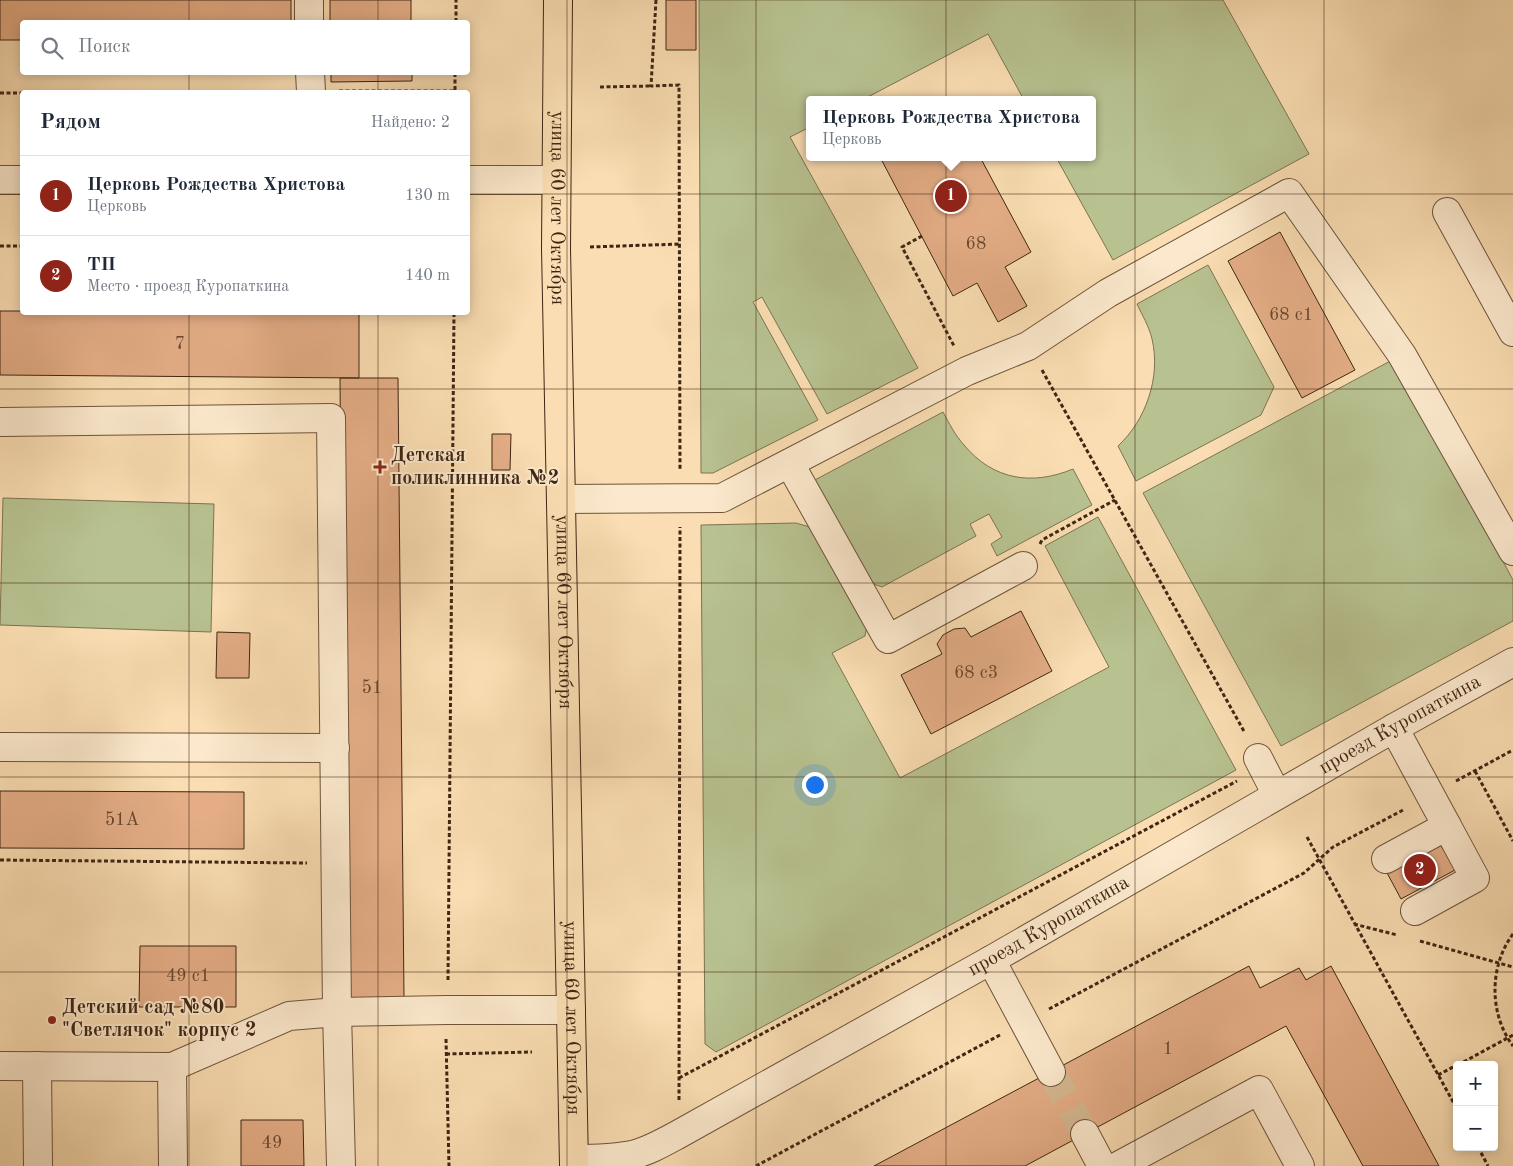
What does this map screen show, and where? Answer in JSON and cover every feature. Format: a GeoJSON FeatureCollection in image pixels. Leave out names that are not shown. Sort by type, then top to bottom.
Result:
{"type":"FeatureCollection","features":[{"type":"Feature","properties":{"kind":"main road","name":"улица 60 лет Октября"},"geometry":{"type":"LineString","coordinates":[[558,0],[556,180],[574,1162]]}},
{"type":"Feature","properties":{"kind":"street"},"geometry":{"type":"LineString","coordinates":[[309,0],[309,20]]}},
{"type":"Feature","properties":{"kind":"street"},"geometry":{"type":"LineString","coordinates":[[0,180],[20,180]]}},
{"type":"Feature","properties":{"kind":"street"},"geometry":{"type":"LineString","coordinates":[[470,180],[556,180]]}},
{"type":"Feature","properties":{"kind":"street"},"geometry":{"type":"LineString","coordinates":[[561,499],[722,498],[968,371],[1028,346],[1108,293],[1289,193],[1402,355],[1513,550]]}},
{"type":"Feature","properties":{"kind":"street"},"geometry":{"type":"LineString","coordinates":[[1447,212],[1513,332]]}},
{"type":"Feature","properties":{"kind":"street"},"geometry":{"type":"LineString","coordinates":[[0,422],[331,418],[337,1012],[341,1166]]}},
{"type":"Feature","properties":{"kind":"street"},"geometry":{"type":"LineString","coordinates":[[790,464],[888,639],[1023,566]]}},
{"type":"Feature","properties":{"kind":"street","name":"проезд Куропаткина"},"geometry":{"type":"LineString","coordinates":[[574,1162],[634,1155],[655,1147],[991,960],[1394,728],[1513,662]]}},
{"type":"Feature","properties":{"kind":"street"},"geometry":{"type":"LineString","coordinates":[[1394,728],[1475,878],[1415,911]]}},
{"type":"Feature","properties":{"kind":"street"},"geometry":{"type":"LineString","coordinates":[[0,748],[335,748]]}},
{"type":"Feature","properties":{"kind":"street"},"geometry":{"type":"LineString","coordinates":[[1261,762],[1278,795]]}},
{"type":"Feature","properties":{"kind":"street"},"geometry":{"type":"LineString","coordinates":[[1386,859],[1447,826]]}},
{"type":"Feature","properties":{"kind":"street"},"geometry":{"type":"LineString","coordinates":[[991,960],[1051,1072]]}},
{"type":"Feature","properties":{"kind":"street"},"geometry":{"type":"LineString","coordinates":[[0,1066],[172,1067],[289,1016],[337,1012],[571,1010]]}},
{"type":"Feature","properties":{"kind":"street"},"geometry":{"type":"LineString","coordinates":[[37,1066],[38,1166]]}},
{"type":"Feature","properties":{"kind":"street"},"geometry":{"type":"LineString","coordinates":[[172,1067],[173,1166]]}},
{"type":"Feature","properties":{"kind":"street"},"geometry":{"type":"LineString","coordinates":[[1118,1166],[1259,1090],[1300,1166]]}},
{"type":"Feature","properties":{"kind":"street"},"geometry":{"type":"LineString","coordinates":[[1085,1134],[1102,1166]]}},
{"type":"Feature","properties":{"kind":"path"},"geometry":{"type":"LineString","coordinates":[[456,0],[456,20]]}},
{"type":"Feature","properties":{"kind":"path"},"geometry":{"type":"LineString","coordinates":[[651,86],[656,0]]}},
{"type":"Feature","properties":{"kind":"path"},"geometry":{"type":"LineString","coordinates":[[455,90],[456,75]]}},
{"type":"Feature","properties":{"kind":"path"},"geometry":{"type":"LineString","coordinates":[[146,90],[311,85],[431,90]]}},
{"type":"Feature","properties":{"kind":"path"},"geometry":{"type":"LineString","coordinates":[[600,87],[679,85],[681,244],[679,1078],[1261,762],[1028,346]]}},
{"type":"Feature","properties":{"kind":"path"},"geometry":{"type":"LineString","coordinates":[[0,93],[20,93]]}},
{"type":"Feature","properties":{"kind":"path"},"geometry":{"type":"LineString","coordinates":[[922,236],[902,247],[968,371]]}},
{"type":"Feature","properties":{"kind":"path"},"geometry":{"type":"LineString","coordinates":[[590,246],[681,244]]}},
{"type":"Feature","properties":{"kind":"path"},"geometry":{"type":"LineString","coordinates":[[0,246],[20,246]]}},
{"type":"Feature","properties":{"kind":"path"},"geometry":{"type":"LineString","coordinates":[[448,1166],[446,1054],[454,315]]}},
{"type":"Feature","properties":{"kind":"path"},"geometry":{"type":"LineString","coordinates":[[1023,566],[1042,540],[1115,500]]}},
{"type":"Feature","properties":{"kind":"path"},"geometry":{"type":"LineString","coordinates":[[756,1166],[1304,873],[1333,847],[1513,750]]}},
{"type":"Feature","properties":{"kind":"path"},"geometry":{"type":"LineString","coordinates":[[1475,771],[1513,841]]}},
{"type":"Feature","properties":{"kind":"path"},"geometry":{"type":"LineString","coordinates":[[1307,838],[1455,1106]]}},
{"type":"Feature","properties":{"kind":"path"},"geometry":{"type":"LineString","coordinates":[[0,860],[336,863]]}},
{"type":"Feature","properties":{"kind":"path"},"geometry":{"type":"LineString","coordinates":[[1354,923],[1399,936]]}},
{"type":"Feature","properties":{"kind":"path"},"geometry":{"type":"LineString","coordinates":[[1513,934],[1503,950],[1495,982],[1498,1014],[1513,1046]]}},
{"type":"Feature","properties":{"kind":"path"},"geometry":{"type":"LineString","coordinates":[[1417,940],[1513,967]]}},
{"type":"Feature","properties":{"kind":"path"},"geometry":{"type":"LineString","coordinates":[[1465,1061],[1513,1036]]}},
{"type":"Feature","properties":{"kind":"path"},"geometry":{"type":"LineString","coordinates":[[446,1054],[532,1052]]}},
{"type":"Feature","properties":{"kind":"path"},"geometry":{"type":"LineString","coordinates":[[1438,1075],[1453,1067]]}},
{"type":"Feature","properties":{"kind":"path"},"geometry":{"type":"LineString","coordinates":[[1480,1151],[1488,1166]]}},
{"type":"Feature","properties":{"kind":"green space"},"geometry":{"type":"Polygon","coordinates":[[[699,0],[1223,0],[1309,154],[1113,260],[1058,161],[1096,161],[1096,96],[1022,96],[988,34],[870,96],[806,96],[806,129],[790,137],[918,368],[827,414],[762,297],[753,302],[818,420],[713,473],[701,473],[699,0]]]}},
{"type":"Feature","properties":{"kind":"green space"},"geometry":{"type":"Polygon","coordinates":[[[1208,265],[1274,387],[1261,415],[1136,481],[1118,446],[1136,424],[1149,397],[1153,383],[1154,353],[1152,339],[1137,304],[1208,265]]]}},
{"type":"Feature","properties":{"kind":"green space"},"geometry":{"type":"Polygon","coordinates":[[[1394,359],[1513,580],[1513,621],[1281,746],[1143,493],[1394,359]]]}},
{"type":"Feature","properties":{"kind":"green space"},"geometry":{"type":"Polygon","coordinates":[[[943,412],[961,441],[975,457],[988,466],[1000,472],[1028,478],[1058,474],[1073,469],[1092,505],[997,556],[991,544],[1002,537],[989,514],[970,524],[976,536],[882,587],[868,582],[813,481],[943,412]]]}},
{"type":"Feature","properties":{"kind":"green space"},"geometry":{"type":"Polygon","coordinates":[[[3,498],[214,504],[211,632],[0,625],[3,498]]]}},
{"type":"Feature","properties":{"kind":"green space"},"geometry":{"type":"Polygon","coordinates":[[[1098,517],[1236,770],[716,1052],[705,1044],[701,525],[796,523],[813,528],[867,625],[865,636],[832,653],[900,778],[1109,667],[1045,546],[1098,517]]]}},
{"type":"Feature","properties":{"kind":"building"},"geometry":{"type":"Polygon","coordinates":[[[0,0],[291,0],[291,20],[20,20],[20,40],[0,40],[0,0]]]}},
{"type":"Feature","properties":{"kind":"building"},"geometry":{"type":"Polygon","coordinates":[[[330,0],[411,0],[411,20],[330,20],[330,0]]]}},
{"type":"Feature","properties":{"kind":"building"},"geometry":{"type":"Polygon","coordinates":[[[666,0],[696,0],[696,50],[666,50],[666,0]]]}},
{"type":"Feature","properties":{"kind":"building"},"geometry":{"type":"Polygon","coordinates":[[[331,75],[412,75],[412,81],[331,82],[331,75]]]}},
{"type":"Feature","properties":{"kind":"building"},"geometry":{"type":"Polygon","coordinates":[[[882,161],[982,161],[1031,252],[1005,267],[1027,306],[998,322],[977,283],[953,296],[882,161]]]}},
{"type":"Feature","properties":{"kind":"building"},"geometry":{"type":"Polygon","coordinates":[[[1280,232],[1355,370],[1302,398],[1228,261],[1280,232]]]}},
{"type":"Feature","properties":{"kind":"building"},"geometry":{"type":"Polygon","coordinates":[[[0,311],[20,311],[20,315],[359,315],[359,378],[0,375],[0,311]]]}},
{"type":"Feature","properties":{"kind":"building"},"geometry":{"type":"Polygon","coordinates":[[[340,378],[398,378],[404,998],[345,998],[340,378]]]}},
{"type":"Feature","properties":{"kind":"building"},"geometry":{"type":"Polygon","coordinates":[[[492,434],[511,434],[510,470],[492,470],[492,434]]]}},
{"type":"Feature","properties":{"kind":"building"},"geometry":{"type":"Polygon","coordinates":[[[1021,611],[1052,671],[931,734],[901,675],[942,654],[937,644],[943,635],[954,629],[965,628],[971,637],[1021,611]]]}},
{"type":"Feature","properties":{"kind":"building"},"geometry":{"type":"Polygon","coordinates":[[[217,632],[250,633],[249,678],[216,678],[217,632]]]}},
{"type":"Feature","properties":{"kind":"building"},"geometry":{"type":"Polygon","coordinates":[[[0,791],[244,792],[244,849],[0,848],[0,791]]]}},
{"type":"Feature","properties":{"kind":"building"},"geometry":{"type":"Polygon","coordinates":[[[1439,842],[1455,870],[1401,899],[1386,871],[1439,842]]]}},
{"type":"Feature","properties":{"kind":"building"},"geometry":{"type":"Polygon","coordinates":[[[140,946],[236,946],[236,1007],[139,1007],[140,946]]]}},
{"type":"Feature","properties":{"kind":"building"},"geometry":{"type":"Polygon","coordinates":[[[1249,966],[1260,988],[1299,968],[1306,980],[1331,966],[1439,1166],[1363,1166],[1286,1026],[1025,1166],[874,1166],[1249,966]]]}},
{"type":"Feature","properties":{"kind":"building"},"geometry":{"type":"Polygon","coordinates":[[[241,1120],[303,1120],[304,1166],[241,1166],[241,1120]]]}},
{"type":"Feature","properties":{"kind":"tunnel"},"geometry":{"type":"LineString","coordinates":[[1051,1072],[1085,1134]]}},
{"type":"Feature","properties":{"kind":"place","name":"Церковь Рождества Христова"},"geometry":{"type":"Point","coordinates":[951,196]}},
{"type":"Feature","properties":{"kind":"place","name":"Детская поликлинника №2"},"geometry":{"type":"Point","coordinates":[380,467]}},
{"type":"Feature","properties":{"kind":"place","name":"ТП"},"geometry":{"type":"Point","coordinates":[1420,870]}},
{"type":"Feature","properties":{"kind":"place","name":"Детский сад №80 \"Светлячок\" корпус 2"},"geometry":{"type":"Point","coordinates":[52,1020]}}]}
